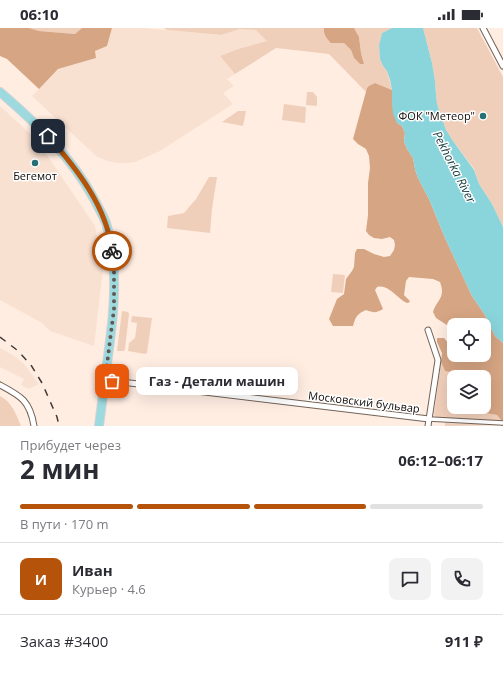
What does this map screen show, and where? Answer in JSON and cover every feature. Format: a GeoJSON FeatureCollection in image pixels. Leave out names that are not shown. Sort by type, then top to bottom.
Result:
{"type":"FeatureCollection","features":[{"type":"Feature","properties":{"kind":"main road"},"geometry":{"type":"LineString","coordinates":[[0,92],[48,136],[65,155],[85,182],[105,222],[114,267],[114,295],[113,320],[99,426]]}},
{"type":"Feature","properties":{"kind":"street"},"geometry":{"type":"LineString","coordinates":[[483,28],[503,66]]}},
{"type":"Feature","properties":{"kind":"street"},"geometry":{"type":"LineString","coordinates":[[428,330],[438,360],[428,426]]}},
{"type":"Feature","properties":{"kind":"street","name":"Московский бульвар"},"geometry":{"type":"LineString","coordinates":[[105,380],[429,420],[503,423]]}},
{"type":"Feature","properties":{"kind":"street"},"geometry":{"type":"LineString","coordinates":[[0,385],[24,399],[33,419],[34,426]]}},
{"type":"Feature","properties":{"kind":"shaded area"},"geometry":{"type":"Polygon","coordinates":[[[0,28],[29,28],[39,31],[75,34],[82,28],[112,28],[107,46],[95,51],[96,58],[58,69],[39,89],[7,59],[0,56],[0,28]]]}},
{"type":"Feature","properties":{"kind":"shaded area"},"geometry":{"type":"Polygon","coordinates":[[[29,28],[82,28],[75,34],[39,31],[29,28]]]}},
{"type":"Feature","properties":{"kind":"shaded area"},"geometry":{"type":"Polygon","coordinates":[[[112,28],[144,28],[221,35],[240,29],[256,29],[268,41],[238,49],[220,56],[235,74],[227,79],[234,86],[223,93],[233,104],[160,151],[135,162],[118,163],[107,161],[96,156],[32,96],[58,69],[96,58],[94,51],[107,46],[112,28]]]}},
{"type":"Feature","properties":{"kind":"shaded area"},"geometry":{"type":"Polygon","coordinates":[[[164,28],[324,28],[324,30],[344,43],[351,50],[354,58],[360,64],[364,64],[359,37],[354,28],[392,28],[382,33],[379,45],[380,59],[387,71],[392,90],[375,83],[367,88],[366,92],[329,54],[276,48],[235,74],[220,56],[267,41],[256,30],[240,29],[221,35],[167,30],[164,28]]]}},
{"type":"Feature","properties":{"kind":"shaded area"},"geometry":{"type":"Polygon","coordinates":[[[324,28],[354,28],[359,37],[364,64],[360,64],[354,58],[351,50],[344,43],[331,43],[325,34],[324,28]]]}},
{"type":"Feature","properties":{"kind":"shaded area"},"geometry":{"type":"Polygon","coordinates":[[[423,28],[477,28],[503,77],[503,227],[492,204],[479,184],[474,169],[446,130],[437,104],[432,63],[423,28]]]}},
{"type":"Feature","properties":{"kind":"shaded area"},"geometry":{"type":"Polygon","coordinates":[[[375,83],[392,90],[392,102],[397,123],[402,126],[405,133],[404,141],[413,158],[418,178],[429,199],[472,296],[486,318],[447,318],[447,325],[436,318],[433,312],[442,292],[440,282],[433,279],[409,277],[406,281],[404,295],[410,302],[407,303],[403,301],[385,288],[377,287],[375,290],[383,309],[375,312],[366,310],[363,311],[357,316],[353,326],[333,326],[329,319],[337,299],[344,294],[346,279],[354,267],[355,253],[357,249],[364,249],[384,257],[390,256],[395,245],[394,240],[390,237],[382,239],[374,238],[366,231],[370,168],[369,156],[366,149],[353,139],[367,88],[375,83]]]}},
{"type":"Feature","properties":{"kind":"shaded area"},"geometry":{"type":"Polygon","coordinates":[[[307,92],[313,92],[317,97],[317,106],[306,105],[307,92]]]}},
{"type":"Feature","properties":{"kind":"shaded area"},"geometry":{"type":"Polygon","coordinates":[[[284,104],[306,107],[305,123],[282,120],[284,104]]]}},
{"type":"Feature","properties":{"kind":"shaded area"},"geometry":{"type":"Polygon","coordinates":[[[0,106],[36,139],[95,226],[103,269],[94,346],[50,331],[42,323],[0,300],[0,106]]]}},
{"type":"Feature","properties":{"kind":"shaded area"},"geometry":{"type":"Polygon","coordinates":[[[238,111],[246,111],[243,126],[222,122],[238,111]]]}},
{"type":"Feature","properties":{"kind":"shaded area"},"geometry":{"type":"Polygon","coordinates":[[[209,177],[217,177],[210,233],[167,228],[168,216],[184,213],[196,199],[209,177]]]}},
{"type":"Feature","properties":{"kind":"shaded area"},"geometry":{"type":"Polygon","coordinates":[[[333,274],[345,275],[343,293],[331,292],[333,274]]]}},
{"type":"Feature","properties":{"kind":"shaded area"},"geometry":{"type":"Polygon","coordinates":[[[122,311],[128,312],[129,314],[125,349],[124,351],[117,351],[122,311]]]}},
{"type":"Feature","properties":{"kind":"shaded area"},"geometry":{"type":"Polygon","coordinates":[[[132,316],[152,318],[147,353],[145,354],[128,351],[129,343],[135,338],[137,323],[131,322],[132,316]]]}},
{"type":"Feature","properties":{"kind":"shaded area"},"geometry":{"type":"Polygon","coordinates":[[[491,328],[495,336],[503,343],[503,426],[501,426],[502,421],[497,415],[491,414],[491,370],[445,371],[441,362],[442,353],[437,342],[437,338],[444,338],[447,342],[447,362],[491,362],[491,328]]]}},
{"type":"Feature","properties":{"kind":"shaded area"},"geometry":{"type":"Polygon","coordinates":[[[0,348],[13,355],[24,364],[39,384],[29,389],[21,385],[24,379],[0,367],[0,348]]]}},
{"type":"Feature","properties":{"kind":"shaded area"},"geometry":{"type":"Polygon","coordinates":[[[441,362],[445,371],[447,372],[447,414],[491,414],[497,415],[503,421],[435,418],[434,414],[441,362]]]}},
{"type":"Feature","properties":{"kind":"shaded area"},"geometry":{"type":"Polygon","coordinates":[[[0,396],[11,405],[21,426],[0,426],[0,396]]]}},
{"type":"Feature","properties":{"kind":"shaded area"},"geometry":{"type":"Polygon","coordinates":[[[445,423],[502,425],[445,426],[445,423]]]}},
{"type":"Feature","properties":{"kind":"water","name":"Pekhorka River"},"geometry":{"type":"Polygon","coordinates":[[[392,28],[423,28],[432,63],[437,104],[446,130],[474,170],[479,184],[492,204],[503,227],[503,343],[495,336],[491,328],[491,318],[486,318],[472,296],[429,199],[418,178],[413,158],[404,141],[405,133],[402,126],[397,123],[393,114],[390,80],[380,59],[379,45],[382,33],[392,28]]]}},
{"type":"Feature","properties":{"kind":"railway"},"geometry":{"type":"LineString","coordinates":[[0,337],[17,350],[31,365],[42,383],[57,417],[59,426]]}},
{"type":"Feature","properties":{"kind":"way so far"},"geometry":{"type":"LineString","coordinates":[[112,251],[114,267],[114,309],[105,380],[112,381]]}},
{"type":"Feature","properties":{"kind":"place","name":"ФОК \"Метеор\""},"geometry":{"type":"Point","coordinates":[483,116]}},
{"type":"Feature","properties":{"kind":"place","name":"Бегемот"},"geometry":{"type":"Point","coordinates":[35,163]}},
{"type":"Feature","properties":{"kind":"place","name":"Газ - Детали машин"},"geometry":{"type":"Point","coordinates":[112,381]}},
{"type":"Feature","properties":{"kind":"route"},"geometry":{"type":"LineString","coordinates":[[48,136],[65,155],[85,182],[105,222],[112,251]]}}]}
